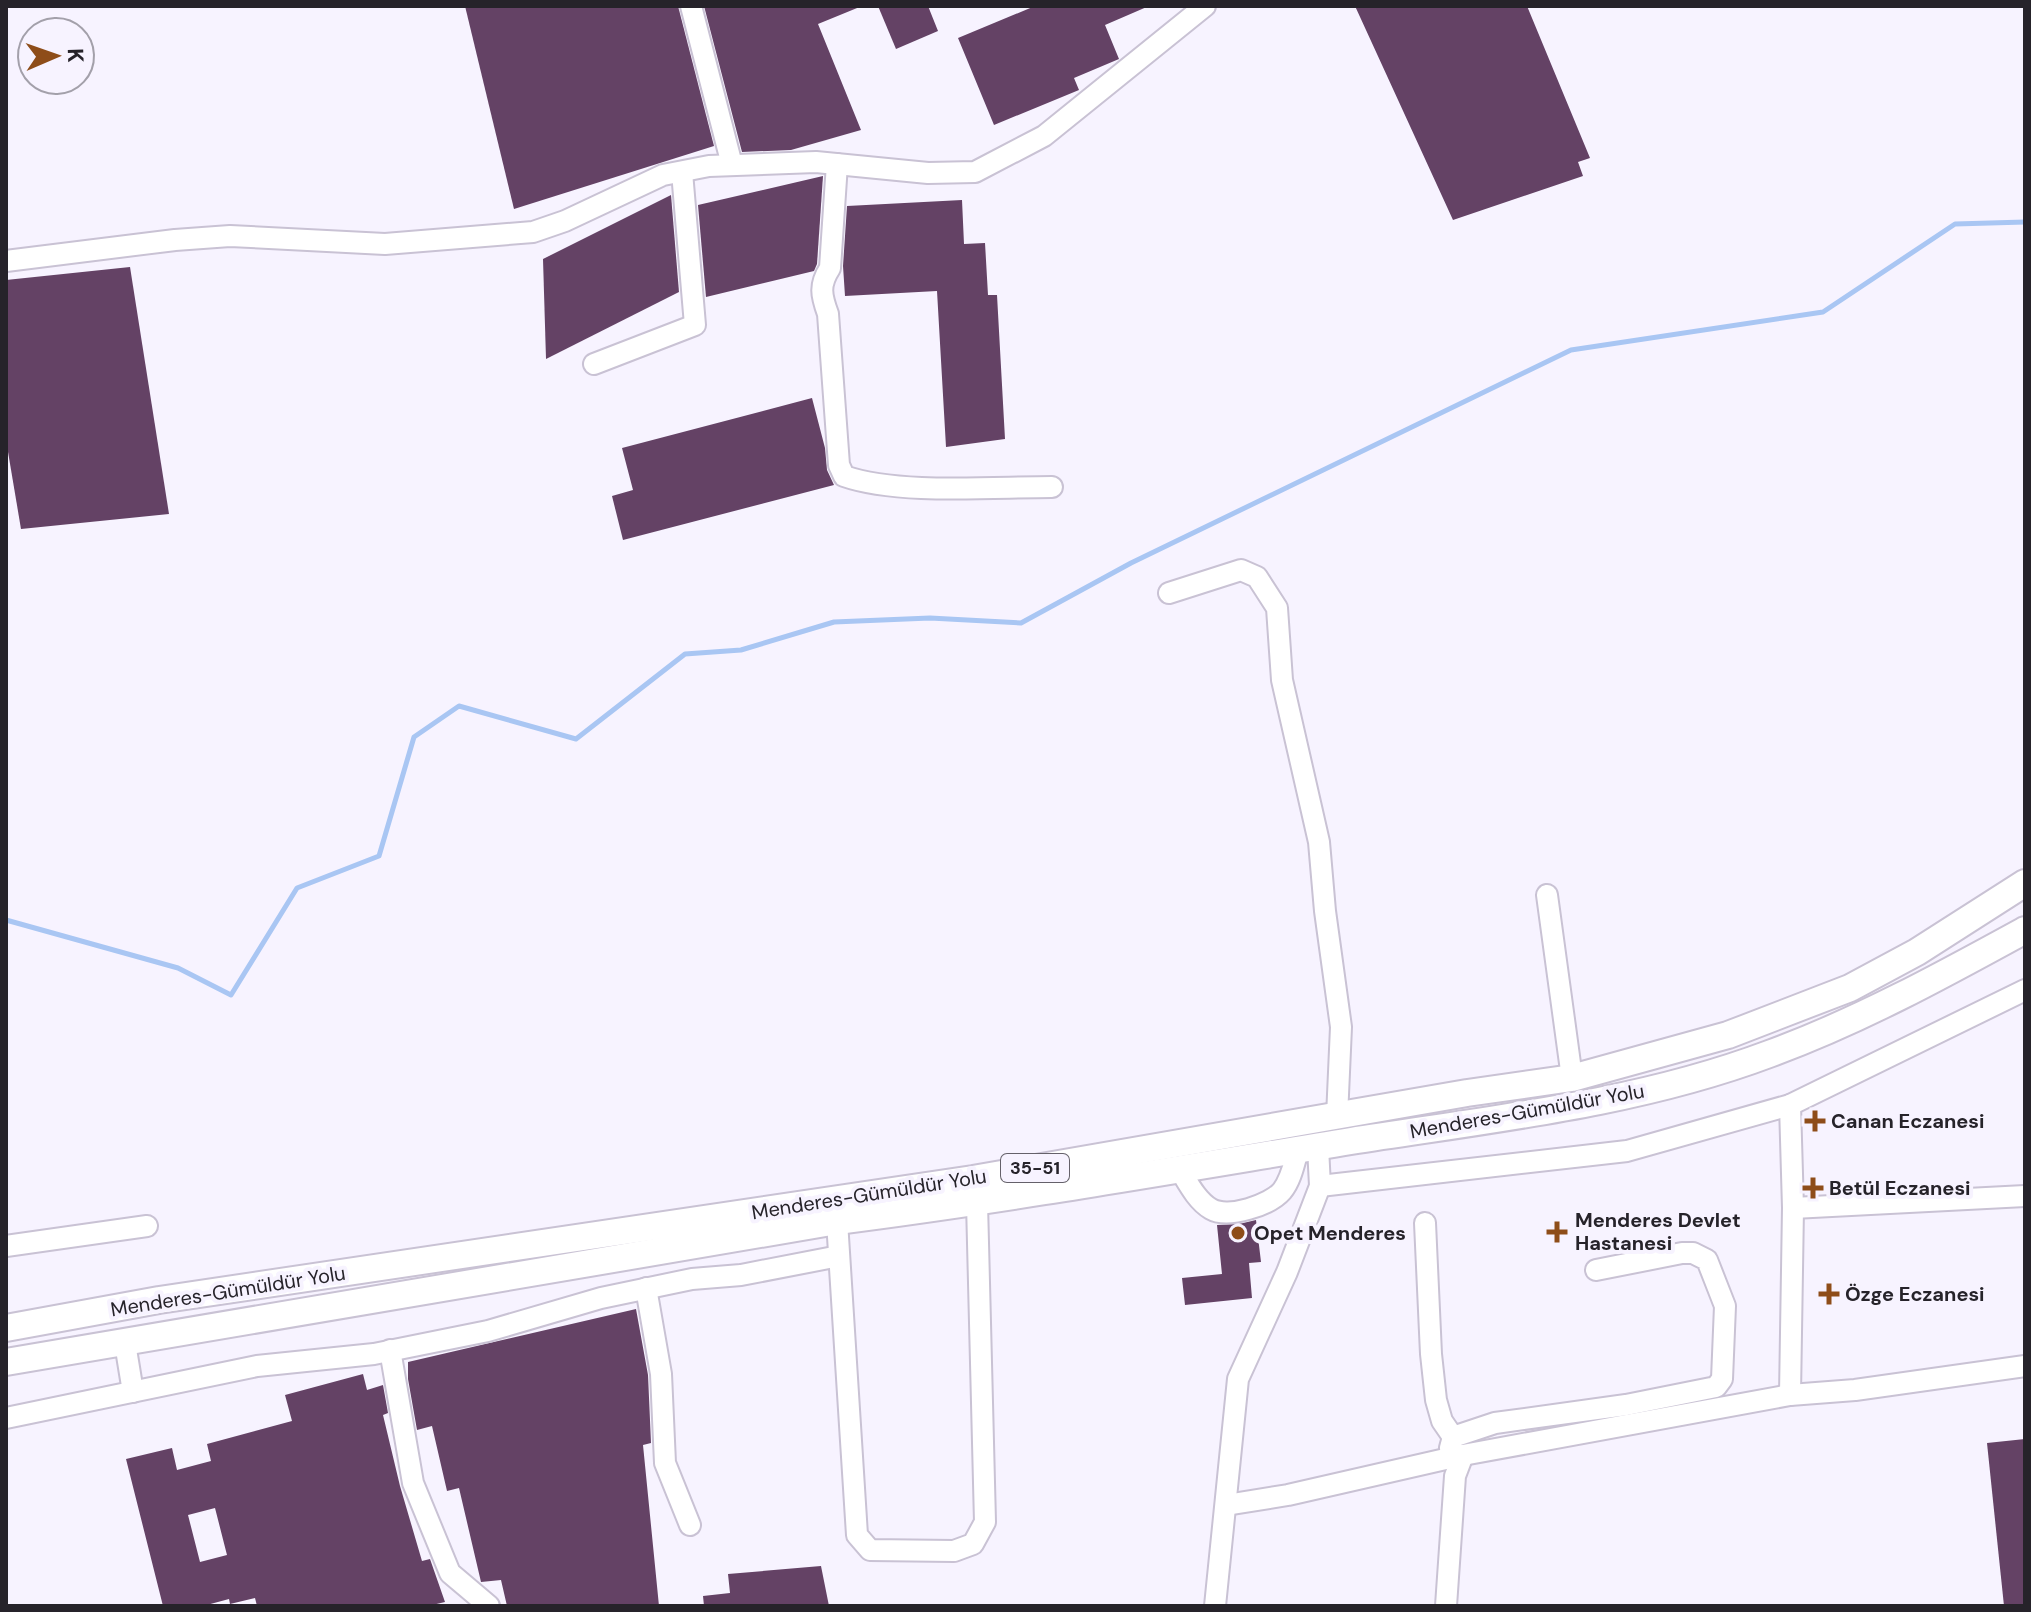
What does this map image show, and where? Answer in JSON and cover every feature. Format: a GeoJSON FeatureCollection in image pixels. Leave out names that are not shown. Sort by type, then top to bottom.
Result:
{"type":"FeatureCollection","features":[{"type":"Feature","properties":{"kind":"main road","name":"Menderes-Gümüldür Yolu"},"geometry":{"type":"LineString","coordinates":[[6,1328],[159,1300],[988,1176],[1572,1078],[1728,1035],[1850,988],[1917,952],[2025,883]]}},
{"type":"Feature","properties":{"kind":"main road","name":"Menderes-Gümüldür Yolu"},"geometry":{"type":"LineString","coordinates":[[6,1362],[837,1221],[977,1203],[1551,1110],[1683,1082],[1769,1055],[1884,1006],[2025,930]]}},
{"type":"Feature","properties":{"kind":"street"},"geometry":{"type":"LineString","coordinates":[[691,6],[732,165]]}},
{"type":"Feature","properties":{"kind":"street"},"geometry":{"type":"LineString","coordinates":[[6,261],[230,236],[385,244],[533,232],[565,221],[663,175],[732,165],[816,162],[928,173],[975,172],[1044,136],[1205,6]]}},
{"type":"Feature","properties":{"kind":"street"},"geometry":{"type":"LineString","coordinates":[[837,164],[830,268],[821,281],[828,314],[839,465],[844,476],[863,483],[892,485],[1052,487]]}},
{"type":"Feature","properties":{"kind":"street"},"geometry":{"type":"LineString","coordinates":[[594,364],[695,325],[682,172]]}},
{"type":"Feature","properties":{"kind":"street"},"geometry":{"type":"LineString","coordinates":[[1169,593],[1241,570],[1257,577],[1277,608],[1282,680],[1319,842],[1341,1027],[1337,1117]]}},
{"type":"Feature","properties":{"kind":"street"},"geometry":{"type":"LineString","coordinates":[[1547,895],[1572,1078]]}},
{"type":"Feature","properties":{"kind":"street"},"geometry":{"type":"LineString","coordinates":[[1320,1186],[1627,1151],[1790,1105],[2025,990]]}},
{"type":"Feature","properties":{"kind":"street"},"geometry":{"type":"LineString","coordinates":[[1790,1105],[1793,1208],[1790,1395]]}},
{"type":"Feature","properties":{"kind":"street"},"geometry":{"type":"LineString","coordinates":[[1180,1170],[1208,1208],[1218,1212],[1237,1212],[1281,1193],[1308,1148]]}},
{"type":"Feature","properties":{"kind":"street"},"geometry":{"type":"LineString","coordinates":[[1215,1606],[1238,1379],[1287,1272],[1320,1186],[1308,1148]]}},
{"type":"Feature","properties":{"kind":"street"},"geometry":{"type":"LineString","coordinates":[[1793,1208],[2025,1196]]}},
{"type":"Feature","properties":{"kind":"street"},"geometry":{"type":"LineString","coordinates":[[837,1221],[857,1535],[870,1550],[954,1551],[973,1544],[985,1522],[977,1203]]}},
{"type":"Feature","properties":{"kind":"street"},"geometry":{"type":"LineString","coordinates":[[1425,1223],[1436,1400],[1456,1450],[1446,1606]]}},
{"type":"Feature","properties":{"kind":"street"},"geometry":{"type":"LineString","coordinates":[[6,1246],[147,1226]]}},
{"type":"Feature","properties":{"kind":"street"},"geometry":{"type":"LineString","coordinates":[[1456,1450],[1495,1423],[1626,1405],[1716,1387],[1722,1379],[1725,1361],[1725,1306],[1707,1260],[1693,1253],[1682,1253],[1596,1270]]}},
{"type":"Feature","properties":{"kind":"street"},"geometry":{"type":"LineString","coordinates":[[6,1418],[257,1366],[390,1350],[488,1331],[646,1288],[692,1279],[741,1275],[839,1256]]}},
{"type":"Feature","properties":{"kind":"street"},"geometry":{"type":"LineString","coordinates":[[646,1288],[661,1374],[665,1463],[690,1525]]}},
{"type":"Feature","properties":{"kind":"street"},"geometry":{"type":"LineString","coordinates":[[125,1343],[133,1392]]}},
{"type":"Feature","properties":{"kind":"street"},"geometry":{"type":"LineString","coordinates":[[390,1350],[413,1483],[450,1573],[489,1606]]}},
{"type":"Feature","properties":{"kind":"street"},"geometry":{"type":"LineString","coordinates":[[1226,1505],[1288,1495],[1456,1450],[1790,1395],[1855,1390],[2025,1366]]}},
{"type":"Feature","properties":{"kind":"building"},"geometry":{"type":"Polygon","coordinates":[[[465,6],[678,6],[714,146],[514,209],[465,6]]]}},
{"type":"Feature","properties":{"kind":"building"},"geometry":{"type":"Polygon","coordinates":[[[704,6],[862,6],[818,24],[861,130],[791,150],[742,152],[704,6]]]}},
{"type":"Feature","properties":{"kind":"building"},"geometry":{"type":"Polygon","coordinates":[[[878,6],[928,6],[938,31],[896,49],[878,6]]]}},
{"type":"Feature","properties":{"kind":"building"},"geometry":{"type":"Polygon","coordinates":[[[1035,6],[1149,6],[1105,25],[1119,59],[1074,78],[1079,90],[994,125],[958,38],[1035,6]]]}},
{"type":"Feature","properties":{"kind":"building"},"geometry":{"type":"Polygon","coordinates":[[[1355,6],[1527,6],[1590,158],[1578,162],[1583,176],[1453,220],[1355,6]]]}},
{"type":"Feature","properties":{"kind":"building"},"geometry":{"type":"Polygon","coordinates":[[[823,176],[814,271],[706,297],[698,205],[823,176]]]}},
{"type":"Feature","properties":{"kind":"building"},"geometry":{"type":"Polygon","coordinates":[[[671,195],[679,292],[546,359],[543,259],[671,195]]]}},
{"type":"Feature","properties":{"kind":"building"},"geometry":{"type":"Polygon","coordinates":[[[962,200],[964,244],[985,243],[988,295],[997,295],[1005,439],[946,447],[937,291],[845,296],[843,266],[847,206],[962,200]]]}},
{"type":"Feature","properties":{"kind":"building"},"geometry":{"type":"Polygon","coordinates":[[[130,267],[169,514],[21,529],[6,440],[6,280],[130,267]]]}},
{"type":"Feature","properties":{"kind":"building"},"geometry":{"type":"Polygon","coordinates":[[[812,398],[825,448],[827,470],[834,485],[623,540],[612,496],[633,490],[622,448],[812,398]]]}},
{"type":"Feature","properties":{"kind":"building"},"geometry":{"type":"Polygon","coordinates":[[[1256,1220],[1261,1262],[1249,1263],[1252,1298],[1185,1305],[1182,1278],[1222,1274],[1217,1225],[1256,1220]]]}},
{"type":"Feature","properties":{"kind":"building"},"geometry":{"type":"Polygon","coordinates":[[[636,1309],[648,1375],[651,1443],[643,1445],[659,1606],[507,1606],[501,1580],[481,1582],[459,1488],[447,1491],[432,1426],[417,1430],[408,1362],[636,1309]]]}},
{"type":"Feature","properties":{"kind":"building"},"geometry":{"type":"Polygon","coordinates":[[[363,1374],[367,1390],[383,1385],[388,1413],[383,1415],[400,1486],[422,1561],[430,1559],[445,1602],[428,1606],[257,1606],[255,1598],[230,1604],[229,1599],[203,1606],[163,1606],[126,1459],[172,1448],[177,1470],[211,1461],[207,1444],[292,1421],[285,1395],[363,1374]],[[215,1508],[188,1515],[200,1562],[227,1555],[215,1508]]]}},
{"type":"Feature","properties":{"kind":"building"},"geometry":{"type":"Polygon","coordinates":[[[2025,1439],[2025,1606],[2004,1606],[1987,1443],[2025,1439]]]}},
{"type":"Feature","properties":{"kind":"building"},"geometry":{"type":"Polygon","coordinates":[[[821,1566],[829,1606],[704,1606],[703,1596],[730,1593],[728,1574],[821,1566]]]}},
{"type":"Feature","properties":{"kind":"waterway"},"geometry":{"type":"LineString","coordinates":[[6,920],[178,968],[231,995],[297,888],[379,856],[414,737],[459,706],[576,739],[685,654],[741,650],[834,622],[930,618],[1021,623],[1131,563],[1571,350],[1823,312],[1955,224],[2025,222]]}},
{"type":"Feature","properties":{"kind":"place","name":"Canan Eczanesi"},"geometry":{"type":"Point","coordinates":[1815,1121]}},
{"type":"Feature","properties":{"kind":"place","name":"Betül Eczanesi"},"geometry":{"type":"Point","coordinates":[1813,1188]}},
{"type":"Feature","properties":{"kind":"place","name":"Menderes Devlet Hastanesi"},"geometry":{"type":"Point","coordinates":[1557,1232]}},
{"type":"Feature","properties":{"kind":"place","name":"Opet Menderes"},"geometry":{"type":"Point","coordinates":[1238,1233]}},
{"type":"Feature","properties":{"kind":"place","name":"Özge Eczanesi"},"geometry":{"type":"Point","coordinates":[1829,1294]}}]}
